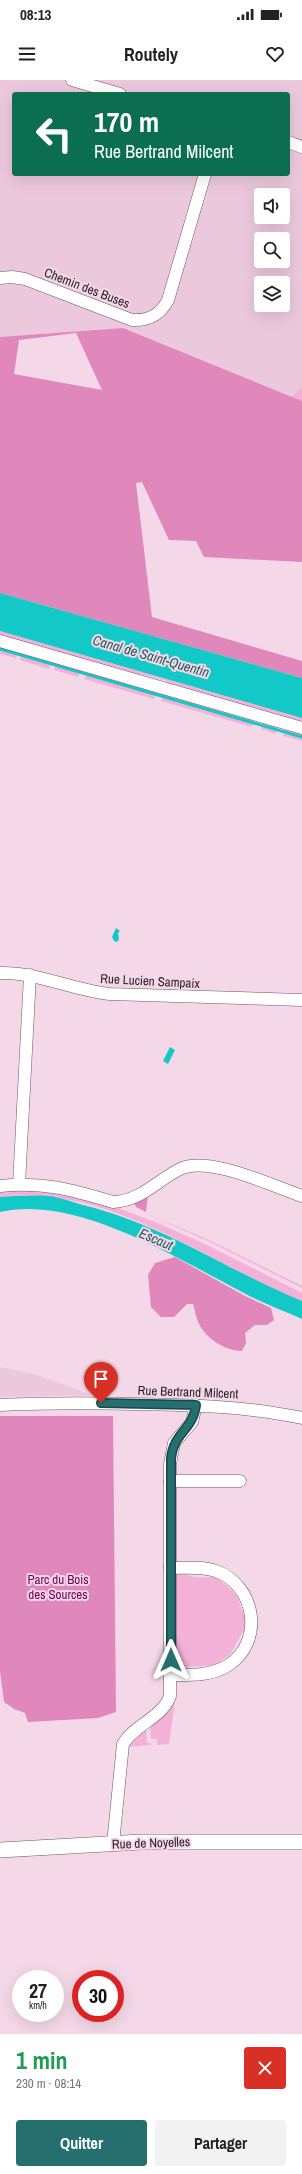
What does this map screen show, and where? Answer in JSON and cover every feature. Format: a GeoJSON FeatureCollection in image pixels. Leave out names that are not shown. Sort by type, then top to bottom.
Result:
{"type":"FeatureCollection","features":[{"type":"Feature","properties":{"kind":"street"},"geometry":{"type":"LineString","coordinates":[[72,80],[113,92]]}},
{"type":"Feature","properties":{"kind":"street"},"geometry":{"type":"LineString","coordinates":[[290,143],[302,147]]}},
{"type":"Feature","properties":{"kind":"street","name":"Chemin des Buses"},"geometry":{"type":"LineString","coordinates":[[0,278],[12,277],[24,280],[132,320],[148,320],[164,307],[168,300],[204,176]]}},
{"type":"Feature","properties":{"kind":"street"},"geometry":{"type":"LineString","coordinates":[[0,641],[302,728]]}},
{"type":"Feature","properties":{"kind":"street","name":"Rue Lucien Sampaix"},"geometry":{"type":"LineString","coordinates":[[0,973],[30,975],[83,990],[110,994],[302,1000]]}},
{"type":"Feature","properties":{"kind":"street"},"geometry":{"type":"LineString","coordinates":[[19,1184],[30,975]]}},
{"type":"Feature","properties":{"kind":"street"},"geometry":{"type":"LineString","coordinates":[[0,1186],[19,1184],[56,1186],[113,1202],[136,1197],[180,1169],[198,1164],[220,1167],[302,1196]]}},
{"type":"Feature","properties":{"kind":"street","name":"Rue Bertrand Milcent"},"geometry":{"type":"LineString","coordinates":[[0,1405],[86,1403],[196,1405],[255,1409],[302,1418]]}},
{"type":"Feature","properties":{"kind":"street"},"geometry":{"type":"LineString","coordinates":[[113,1844],[122,1744],[128,1736],[166,1705],[170,1696],[170,1481],[172,1448],[176,1438],[193,1419],[196,1405]]}},
{"type":"Feature","properties":{"kind":"street"},"geometry":{"type":"LineString","coordinates":[[170,1481],[240,1481]]}},
{"type":"Feature","properties":{"kind":"street"},"geometry":{"type":"LineString","coordinates":[[170,1568],[203,1568],[227,1576],[244,1594],[250,1606],[252,1620],[250,1633],[244,1649],[230,1664],[205,1674],[171,1675]]}},
{"type":"Feature","properties":{"kind":"street","name":"Rue de Noyelles"},"geometry":{"type":"LineString","coordinates":[[0,1850],[170,1842],[302,1842]]}},
{"type":"Feature","properties":{"kind":"shaded area"},"geometry":{"type":"Polygon","coordinates":[[[0,80],[302,80],[302,401],[123,328],[0,337],[0,80]]]}},
{"type":"Feature","properties":{"kind":"shaded area"},"geometry":{"type":"Polygon","coordinates":[[[302,387],[302,401],[292,397],[302,387]]]}},
{"type":"Feature","properties":{"kind":"shaded area"},"geometry":{"type":"Polygon","coordinates":[[[0,631],[302,718],[302,724],[169,685],[167,681],[141,674],[137,676],[0,637],[0,631]]]}},
{"type":"Feature","properties":{"kind":"shaded area"},"geometry":{"type":"Polygon","coordinates":[[[0,644],[18,649],[16,658],[0,654],[0,644]]]}},
{"type":"Feature","properties":{"kind":"shaded area"},"geometry":{"type":"Polygon","coordinates":[[[22,650],[51,662],[49,669],[20,660],[22,650]]]}},
{"type":"Feature","properties":{"kind":"shaded area"},"geometry":{"type":"Polygon","coordinates":[[[56,663],[80,669],[78,677],[54,670],[56,663]]]}},
{"type":"Feature","properties":{"kind":"shaded area"},"geometry":{"type":"Polygon","coordinates":[[[89,670],[156,692],[154,699],[84,679],[89,670]]]}},
{"type":"Feature","properties":{"kind":"shaded area"},"geometry":{"type":"Polygon","coordinates":[[[165,693],[252,716],[252,727],[161,701],[165,693]]]}},
{"type":"Feature","properties":{"kind":"shaded area"},"geometry":{"type":"Polygon","coordinates":[[[264,723],[279,725],[276,734],[261,729],[264,723]]]}},
{"type":"Feature","properties":{"kind":"shaded area"},"geometry":{"type":"Polygon","coordinates":[[[286,727],[302,731],[302,741],[283,736],[286,727]]]}},
{"type":"Feature","properties":{"kind":"shaded area"},"geometry":{"type":"Polygon","coordinates":[[[0,1190],[46,1190],[113,1206],[160,1224],[211,1247],[302,1293],[302,1301],[266,1285],[156,1230],[119,1214],[80,1202],[41,1196],[0,1197],[0,1190]]]}},
{"type":"Feature","properties":{"kind":"shaded area"},"geometry":{"type":"Polygon","coordinates":[[[143,1212],[209,1240],[302,1286],[302,1288],[212,1243],[143,1212]]]}},
{"type":"Feature","properties":{"kind":"shaded area"},"geometry":{"type":"Polygon","coordinates":[[[0,1367],[34,1374],[92,1395],[0,1397],[0,1367]]]}},
{"type":"Feature","properties":{"kind":"shaded area"},"geometry":{"type":"Polygon","coordinates":[[[183,1572],[194,1577],[209,1577],[217,1575],[220,1577],[237,1597],[242,1610],[247,1616],[247,1630],[242,1633],[231,1653],[213,1668],[208,1666],[185,1667],[182,1671],[175,1667],[176,1575],[183,1572]]]}},
{"type":"Feature","properties":{"kind":"shaded area"},"geometry":{"type":"Polygon","coordinates":[[[175,1700],[169,1744],[157,1745],[157,1739],[151,1739],[150,1724],[175,1700]]]}},
{"type":"Feature","properties":{"kind":"shaded area"},"geometry":{"type":"Polygon","coordinates":[[[146,1727],[147,1743],[151,1743],[151,1745],[125,1747],[146,1727]]]}},
{"type":"Feature","properties":{"kind":"green space"},"geometry":{"type":"Polygon","coordinates":[[[123,328],[302,401],[302,562],[204,557],[196,541],[169,540],[142,482],[136,483],[152,617],[302,661],[302,678],[0,593],[0,337],[123,328]],[[76,333],[19,340],[14,374],[102,390],[76,333]]]}},
{"type":"Feature","properties":{"kind":"green space"},"geometry":{"type":"Polygon","coordinates":[[[148,1194],[146,1212],[136,1207],[134,1202],[148,1194]]]}},
{"type":"Feature","properties":{"kind":"green space"},"geometry":{"type":"Polygon","coordinates":[[[175,1257],[245,1296],[271,1308],[274,1320],[267,1325],[255,1325],[245,1333],[246,1343],[242,1351],[228,1349],[221,1346],[209,1337],[200,1326],[193,1304],[187,1304],[174,1317],[161,1317],[151,1307],[148,1275],[155,1263],[175,1257]]]}},
{"type":"Feature","properties":{"kind":"green space","name":"Parc du Bois des Sources"},"geometry":{"type":"Polygon","coordinates":[[[0,1416],[113,1416],[116,1712],[98,1718],[28,1722],[25,1713],[14,1709],[4,1702],[0,1671],[0,1416]]]}},
{"type":"Feature","properties":{"kind":"water","name":"Canal de Saint-Quentin"},"geometry":{"type":"Polygon","coordinates":[[[0,593],[302,678],[302,718],[0,631],[0,593]]]}},
{"type":"Feature","properties":{"kind":"water"},"geometry":{"type":"Polygon","coordinates":[[[116,928],[120,931],[118,933],[119,939],[117,942],[114,941],[112,937],[116,928]]]}},
{"type":"Feature","properties":{"kind":"water"},"geometry":{"type":"Polygon","coordinates":[[[170,1047],[175,1050],[168,1064],[163,1061],[170,1047]]]}},
{"type":"Feature","properties":{"kind":"water","name":"Escaut"},"geometry":{"type":"Polygon","coordinates":[[[0,1197],[57,1197],[141,1224],[195,1249],[274,1289],[302,1301],[302,1319],[251,1297],[158,1248],[126,1233],[93,1221],[61,1212],[30,1209],[0,1212],[0,1197]]]}},
{"type":"Feature","properties":{"kind":"waterway"},"geometry":{"type":"LineString","coordinates":[[0,649],[302,737]]}},
{"type":"Feature","properties":{"kind":"route"},"geometry":{"type":"LineString","coordinates":[[101,1403],[196,1405],[193,1419],[190,1424],[176,1438],[172,1448],[171,1458],[171,1660]]}}]}
